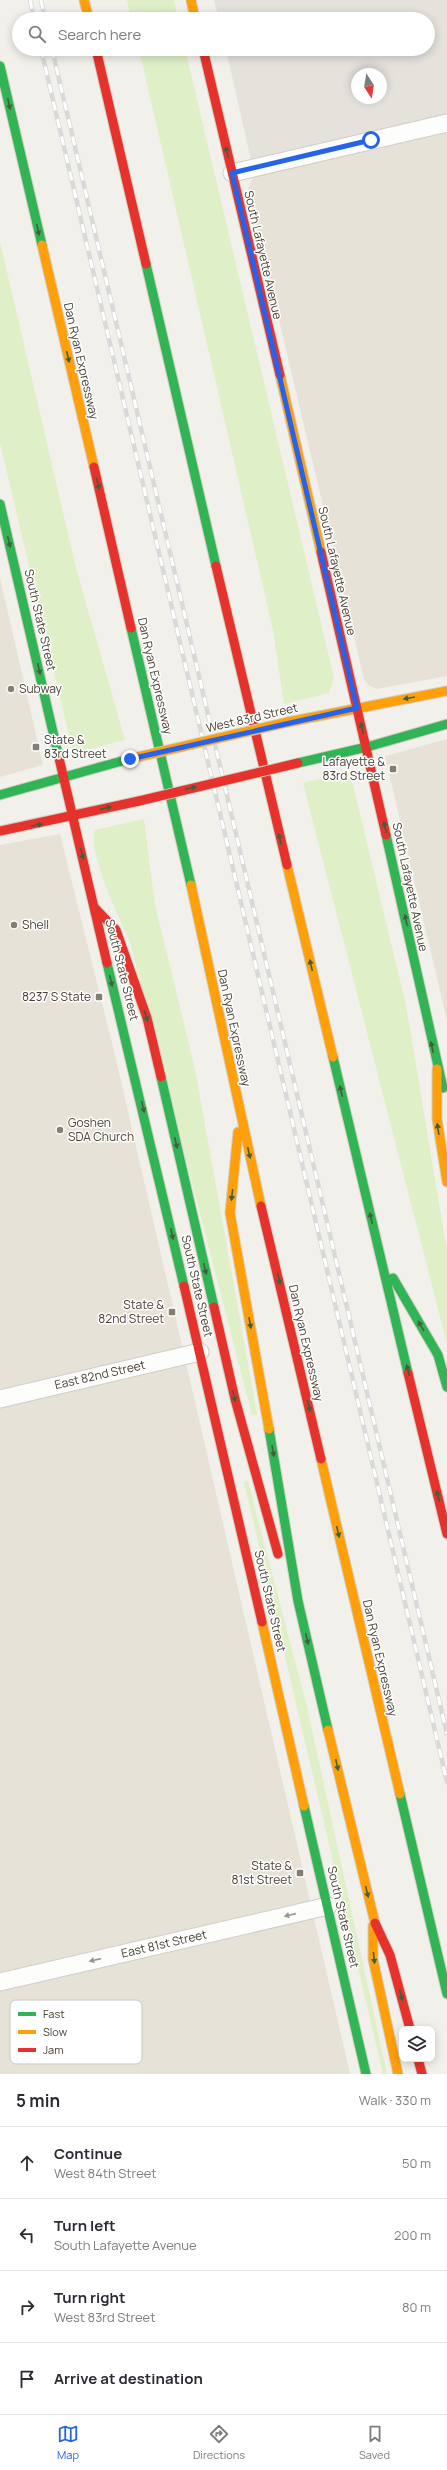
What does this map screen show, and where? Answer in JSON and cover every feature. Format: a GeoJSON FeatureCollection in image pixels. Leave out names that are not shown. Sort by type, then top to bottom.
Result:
{"type":"FeatureCollection","features":[{"type":"Feature","properties":{"kind":"main road"},"geometry":{"type":"LineString","coordinates":[[84,0],[87,12]]}},
{"type":"Feature","properties":{"kind":"main road"},"geometry":{"type":"LineString","coordinates":[[191,0],[194,12]]}},
{"type":"Feature","properties":{"kind":"main road"},"geometry":{"type":"LineString","coordinates":[[98,56],[248,703],[447,1534]]}},
{"type":"Feature","properties":{"kind":"main road","name":"South Lafayette Avenue"},"geometry":{"type":"LineString","coordinates":[[205,56],[367,747],[437,1069],[447,1098]]}},
{"type":"Feature","properties":{"kind":"main road","name":"Dan Ryan Expressway"},"geometry":{"type":"LineString","coordinates":[[0,66],[184,853],[240,1115],[447,1994]]}},
{"type":"Feature","properties":{"kind":"main road","name":"South State Street"},"geometry":{"type":"LineString","coordinates":[[0,504],[200,1352],[366,2074]]}},
{"type":"Feature","properties":{"kind":"main road","name":"West 83rd Street"},"geometry":{"type":"LineString","coordinates":[[0,795],[64,776],[130,759],[288,722],[447,691]]}},
{"type":"Feature","properties":{"kind":"main road"},"geometry":{"type":"LineString","coordinates":[[0,831],[140,801],[367,747],[447,724]]}},
{"type":"Feature","properties":{"kind":"main road"},"geometry":{"type":"LineString","coordinates":[[94,907],[116,930],[147,1018],[235,1399],[279,1556],[298,1601]]}},
{"type":"Feature","properties":{"kind":"main road"},"geometry":{"type":"LineString","coordinates":[[437,1069],[437,1119],[447,1182]]}},
{"type":"Feature","properties":{"kind":"main road"},"geometry":{"type":"LineString","coordinates":[[240,1115],[230,1214],[291,1554],[298,1601],[373,1919],[390,1955],[409,2026]]}},
{"type":"Feature","properties":{"kind":"main road"},"geometry":{"type":"LineString","coordinates":[[380,1256],[438,1355],[447,1387]]}},
{"type":"Feature","properties":{"kind":"main road"},"geometry":{"type":"LineString","coordinates":[[373,1919],[373,1959],[398,2074]]}},
{"type":"Feature","properties":{"kind":"main road"},"geometry":{"type":"LineString","coordinates":[[419,2062],[422,2074]]}},
{"type":"Feature","properties":{"kind":"street"},"geometry":{"type":"LineString","coordinates":[[232,173],[447,123]]}},
{"type":"Feature","properties":{"kind":"street","name":"East 82nd Street"},"geometry":{"type":"LineString","coordinates":[[0,1399],[200,1352]]}},
{"type":"Feature","properties":{"kind":"street","name":"East 81st Street"},"geometry":{"type":"LineString","coordinates":[[0,1982],[328,1906]]}},
{"type":"Feature","properties":{"kind":"shaded area"},"geometry":{"type":"Polygon","coordinates":[[[214,0],[447,0],[447,128],[254,174],[228,56],[435,56],[435,12],[217,12],[214,0]]]}},
{"type":"Feature","properties":{"kind":"shaded area"},"geometry":{"type":"Polygon","coordinates":[[[447,128],[447,676],[377,689],[368,685],[364,679],[248,189],[254,174],[447,128]]]}},
{"type":"Feature","properties":{"kind":"shaded area"},"geometry":{"type":"Polygon","coordinates":[[[0,578],[43,765],[0,777],[0,578]]]}},
{"type":"Feature","properties":{"kind":"shaded area"},"geometry":{"type":"Polygon","coordinates":[[[447,739],[447,1021],[385,756],[447,739]]]}},
{"type":"Feature","properties":{"kind":"shaded area"},"geometry":{"type":"Polygon","coordinates":[[[60,834],[115,1055],[350,2074],[0,2074],[0,845],[60,834]]]}},
{"type":"Feature","properties":{"kind":"green space"},"geometry":{"type":"Polygon","coordinates":[[[127,0],[174,0],[177,12],[130,12],[127,0]]]}},
{"type":"Feature","properties":{"kind":"green space"},"geometry":{"type":"Polygon","coordinates":[[[141,56],[187,56],[334,678],[329,693],[284,704],[273,630],[141,56]]]}},
{"type":"Feature","properties":{"kind":"green space"},"geometry":{"type":"Polygon","coordinates":[[[0,242],[76,568],[125,740],[81,751],[72,748],[0,443],[0,242]]]}},
{"type":"Feature","properties":{"kind":"green space"},"geometry":{"type":"Polygon","coordinates":[[[347,772],[351,777],[406,1005],[447,1251],[447,1344],[303,783],[347,772]]]}},
{"type":"Feature","properties":{"kind":"green space"},"geometry":{"type":"Polygon","coordinates":[[[144,819],[155,905],[195,1069],[257,1414],[252,1415],[130,942],[112,902],[96,854],[94,840],[95,830],[144,819]]]}},
{"type":"Feature","properties":{"kind":"green space"},"geometry":{"type":"Polygon","coordinates":[[[248,1481],[307,1707],[387,2074],[383,2074],[244,1482],[248,1481]]]}},
{"type":"Feature","properties":{"kind":"railway"},"geometry":{"type":"LineString","coordinates":[[30,0],[33,12]]}},
{"type":"Feature","properties":{"kind":"railway"},"geometry":{"type":"LineString","coordinates":[[41,0],[44,12]]}},
{"type":"Feature","properties":{"kind":"railway"},"geometry":{"type":"LineString","coordinates":[[43,56],[447,1782]]}},
{"type":"Feature","properties":{"kind":"railway"},"geometry":{"type":"LineString","coordinates":[[54,56],[447,1734]]}},
{"type":"Feature","properties":{"kind":"traffic: fast"},"geometry":{"type":"LineString","coordinates":[[0,66],[42,245]]}},
{"type":"Feature","properties":{"kind":"traffic: fast"},"geometry":{"type":"LineString","coordinates":[[146,264],[216,566]]}},
{"type":"Feature","properties":{"kind":"traffic: fast"},"geometry":{"type":"LineString","coordinates":[[0,504],[59,758]]}},
{"type":"Feature","properties":{"kind":"traffic: fast"},"geometry":{"type":"LineString","coordinates":[[131,628],[191,885]]}},
{"type":"Feature","properties":{"kind":"traffic: fast"},"geometry":{"type":"LineString","coordinates":[[298,763],[367,747],[447,724]]}},
{"type":"Feature","properties":{"kind":"traffic: fast"},"geometry":{"type":"LineString","coordinates":[[0,795],[129,759]]}},
{"type":"Feature","properties":{"kind":"traffic: fast"},"geometry":{"type":"LineString","coordinates":[[386,835],[443,1088]]}},
{"type":"Feature","properties":{"kind":"traffic: fast"},"geometry":{"type":"LineString","coordinates":[[107,963],[184,1286]]}},
{"type":"Feature","properties":{"kind":"traffic: fast"},"geometry":{"type":"LineString","coordinates":[[333,1057],[408,1373]]}},
{"type":"Feature","properties":{"kind":"traffic: fast"},"geometry":{"type":"LineString","coordinates":[[161,1077],[214,1307]]}},
{"type":"Feature","properties":{"kind":"traffic: fast"},"geometry":{"type":"LineString","coordinates":[[393,1278],[438,1355],[447,1387]]}},
{"type":"Feature","properties":{"kind":"traffic: fast"},"geometry":{"type":"LineString","coordinates":[[269,1429],[298,1601],[328,1730]]}},
{"type":"Feature","properties":{"kind":"traffic: fast"},"geometry":{"type":"LineString","coordinates":[[400,1794],[447,1994]]}},
{"type":"Feature","properties":{"kind":"traffic: fast"},"geometry":{"type":"LineString","coordinates":[[304,1806],[366,2074]]}},
{"type":"Feature","properties":{"kind":"traffic: slow"},"geometry":{"type":"LineString","coordinates":[[84,0],[87,12]]}},
{"type":"Feature","properties":{"kind":"traffic: slow"},"geometry":{"type":"LineString","coordinates":[[191,0],[194,12]]}},
{"type":"Feature","properties":{"kind":"traffic: slow"},"geometry":{"type":"LineString","coordinates":[[42,245],[94,467]]}},
{"type":"Feature","properties":{"kind":"traffic: slow"},"geometry":{"type":"LineString","coordinates":[[280,375],[321,552]]}},
{"type":"Feature","properties":{"kind":"traffic: slow"},"geometry":{"type":"LineString","coordinates":[[288,722],[447,691]]}},
{"type":"Feature","properties":{"kind":"traffic: slow"},"geometry":{"type":"LineString","coordinates":[[129,759],[288,722]]}},
{"type":"Feature","properties":{"kind":"traffic: slow"},"geometry":{"type":"LineString","coordinates":[[287,865],[333,1057]]}},
{"type":"Feature","properties":{"kind":"traffic: slow"},"geometry":{"type":"LineString","coordinates":[[191,885],[261,1206]]}},
{"type":"Feature","properties":{"kind":"traffic: slow"},"geometry":{"type":"LineString","coordinates":[[437,1069],[437,1119],[447,1182]]}},
{"type":"Feature","properties":{"kind":"traffic: slow"},"geometry":{"type":"LineString","coordinates":[[238,1132],[230,1213],[269,1429]]}},
{"type":"Feature","properties":{"kind":"traffic: slow"},"geometry":{"type":"LineString","coordinates":[[321,1459],[400,1794]]}},
{"type":"Feature","properties":{"kind":"traffic: slow"},"geometry":{"type":"LineString","coordinates":[[262,1622],[304,1806]]}},
{"type":"Feature","properties":{"kind":"traffic: slow"},"geometry":{"type":"LineString","coordinates":[[328,1730],[375,1923]]}},
{"type":"Feature","properties":{"kind":"traffic: slow"},"geometry":{"type":"LineString","coordinates":[[373,1926],[373,1959],[398,2074]]}},
{"type":"Feature","properties":{"kind":"traffic: jam"},"geometry":{"type":"LineString","coordinates":[[98,56],[146,264]]}},
{"type":"Feature","properties":{"kind":"traffic: jam"},"geometry":{"type":"LineString","coordinates":[[205,56],[280,375]]}},
{"type":"Feature","properties":{"kind":"traffic: jam"},"geometry":{"type":"LineString","coordinates":[[94,467],[131,628]]}},
{"type":"Feature","properties":{"kind":"traffic: jam"},"geometry":{"type":"LineString","coordinates":[[321,552],[386,835]]}},
{"type":"Feature","properties":{"kind":"traffic: jam"},"geometry":{"type":"LineString","coordinates":[[216,566],[287,865]]}},
{"type":"Feature","properties":{"kind":"traffic: jam"},"geometry":{"type":"LineString","coordinates":[[59,758],[107,963]]}},
{"type":"Feature","properties":{"kind":"traffic: jam"},"geometry":{"type":"LineString","coordinates":[[139,801],[298,763]]}},
{"type":"Feature","properties":{"kind":"traffic: jam"},"geometry":{"type":"LineString","coordinates":[[0,831],[139,801]]}},
{"type":"Feature","properties":{"kind":"traffic: jam"},"geometry":{"type":"LineString","coordinates":[[94,907],[116,930],[147,1018],[161,1077]]}},
{"type":"Feature","properties":{"kind":"traffic: jam"},"geometry":{"type":"LineString","coordinates":[[261,1206],[321,1459]]}},
{"type":"Feature","properties":{"kind":"traffic: jam"},"geometry":{"type":"LineString","coordinates":[[184,1286],[262,1622]]}},
{"type":"Feature","properties":{"kind":"traffic: jam"},"geometry":{"type":"LineString","coordinates":[[214,1307],[235,1399],[278,1554]]}},
{"type":"Feature","properties":{"kind":"traffic: jam"},"geometry":{"type":"LineString","coordinates":[[408,1373],[447,1534]]}},
{"type":"Feature","properties":{"kind":"traffic: jam"},"geometry":{"type":"LineString","coordinates":[[375,1923],[390,1955],[409,2026]]}},
{"type":"Feature","properties":{"kind":"traffic: jam"},"geometry":{"type":"LineString","coordinates":[[419,2062],[422,2074]]}},
{"type":"Feature","properties":{"kind":"place","name":"Subway"},"geometry":{"type":"Point","coordinates":[11,689]}},
{"type":"Feature","properties":{"kind":"place","name":"State & 83rd Street"},"geometry":{"type":"Point","coordinates":[36,747]}},
{"type":"Feature","properties":{"kind":"place","name":"Lafayette & 83rd Street"},"geometry":{"type":"Point","coordinates":[393,769]}},
{"type":"Feature","properties":{"kind":"place","name":"Shell"},"geometry":{"type":"Point","coordinates":[14,925]}},
{"type":"Feature","properties":{"kind":"place","name":"8237 S State"},"geometry":{"type":"Point","coordinates":[99,997]}},
{"type":"Feature","properties":{"kind":"place","name":"Goshen SDA Church"},"geometry":{"type":"Point","coordinates":[60,1130]}},
{"type":"Feature","properties":{"kind":"place","name":"State & 82nd Street"},"geometry":{"type":"Point","coordinates":[172,1312]}},
{"type":"Feature","properties":{"kind":"place","name":"State & 81st Street"},"geometry":{"type":"Point","coordinates":[300,1873]}},
{"type":"Feature","properties":{"kind":"route"},"geometry":{"type":"LineString","coordinates":[[130,759],[288,722],[357,708],[232,173],[371,140]]}}]}
